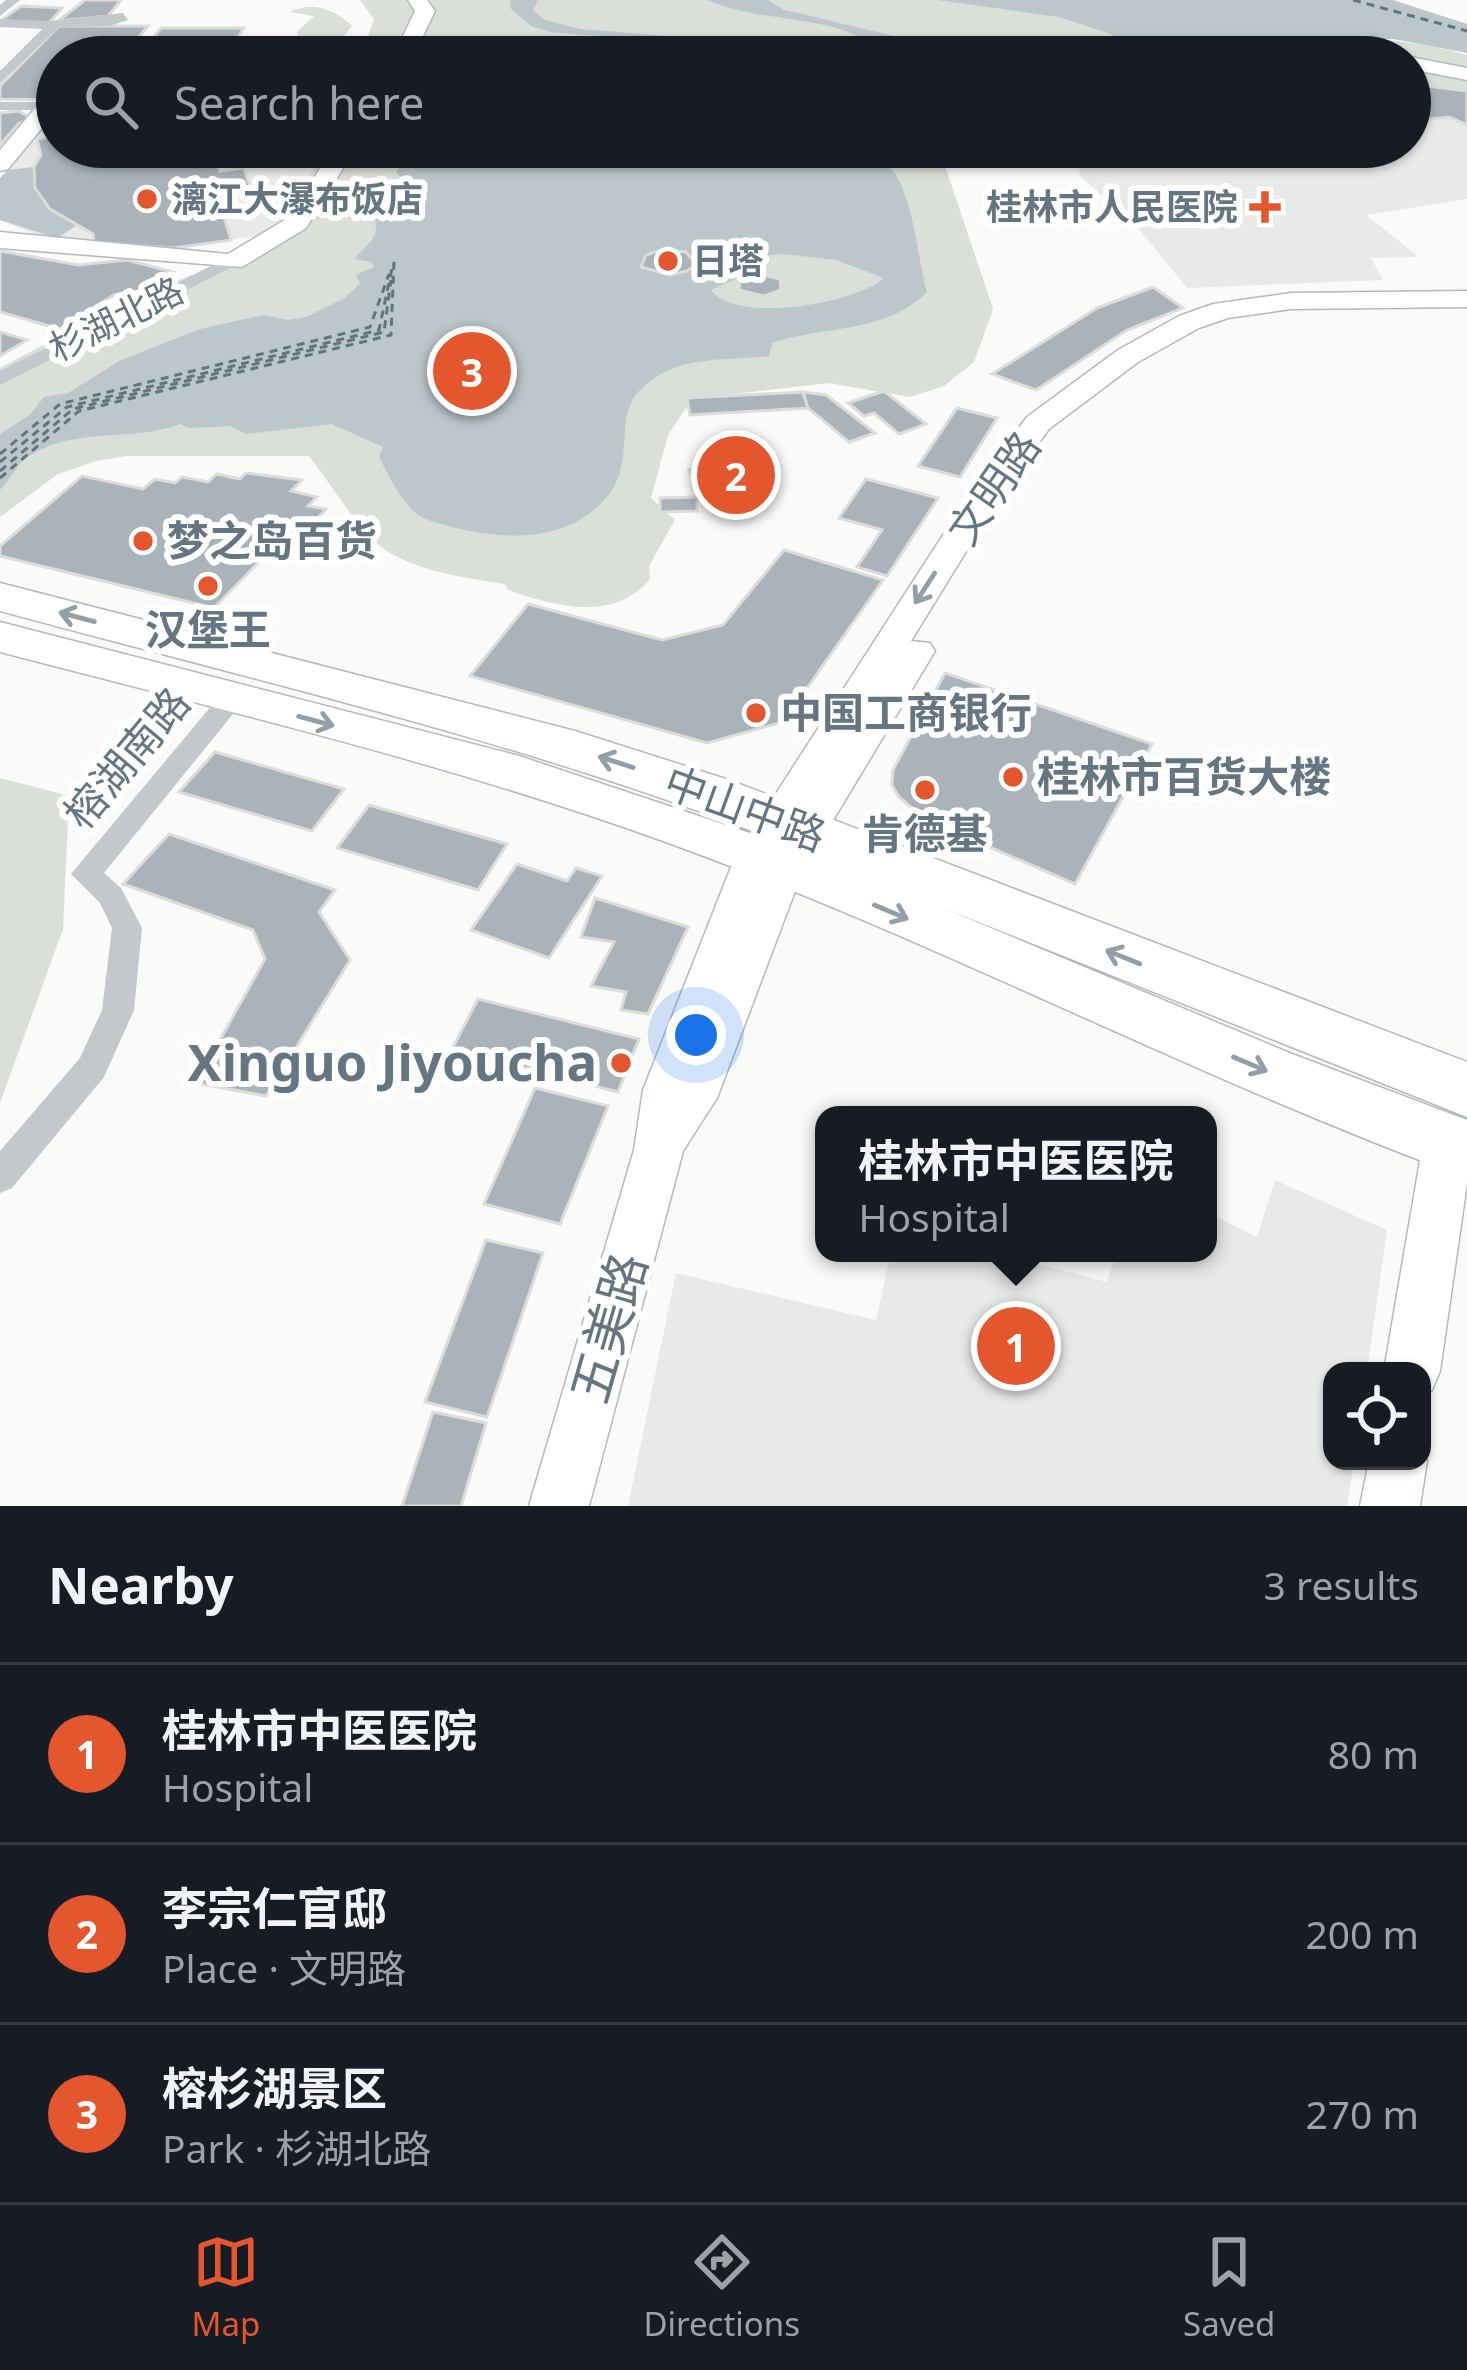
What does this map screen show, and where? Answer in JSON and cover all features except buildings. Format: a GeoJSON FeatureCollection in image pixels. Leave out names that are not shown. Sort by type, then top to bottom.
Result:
{"type":"FeatureCollection","features":[{"type":"Feature","properties":{"kind":"highway","name":"中山中路"},"geometry":{"type":"LineString","coordinates":[[0,598],[575,749],[780,844],[1461,1127]]}},
{"type":"Feature","properties":{"kind":"highway","name":"中山中路"},"geometry":{"type":"LineString","coordinates":[[0,638],[550,785],[685,829],[780,844]]}},
{"type":"Feature","properties":{"kind":"street"},"geometry":{"type":"LineString","coordinates":[[0,12],[14,0]]}},
{"type":"Feature","properties":{"kind":"street"},"geometry":{"type":"LineString","coordinates":[[413,36],[425,10],[417,0]]}},
{"type":"Feature","properties":{"kind":"street"},"geometry":{"type":"LineString","coordinates":[[0,23],[53,25],[123,17]]}},
{"type":"Feature","properties":{"kind":"street"},"geometry":{"type":"LineString","coordinates":[[42,36],[53,25]]}},
{"type":"Feature","properties":{"kind":"street"},"geometry":{"type":"LineString","coordinates":[[0,80],[36,43]]}},
{"type":"Feature","properties":{"kind":"street"},"geometry":{"type":"LineString","coordinates":[[1431,67],[1467,74]]}},
{"type":"Feature","properties":{"kind":"street"},"geometry":{"type":"LineString","coordinates":[[0,106],[36,106]]}},
{"type":"Feature","properties":{"kind":"street"},"geometry":{"type":"LineString","coordinates":[[0,164],[36,125]]}},
{"type":"Feature","properties":{"kind":"street","name":"杉湖北路"},"geometry":{"type":"LineString","coordinates":[[0,379],[233,262],[297,223],[332,168]]}},
{"type":"Feature","properties":{"kind":"street","name":"杉湖北路"},"geometry":{"type":"LineString","coordinates":[[0,241],[233,262]]}},
{"type":"Feature","properties":{"kind":"street","name":"文明路"},"geometry":{"type":"LineString","coordinates":[[780,844],[990,487],[1049,415],[1128,356],[1189,322],[1223,310],[1291,301],[1467,299]]}},
{"type":"Feature","properties":{"kind":"street","name":"文明路"},"geometry":{"type":"LineString","coordinates":[[780,844],[1039,456],[1080,413],[1205,328],[1236,319],[1297,310],[1467,308]]}},
{"type":"Feature","properties":{"kind":"street","name":"榕湖南路"},"geometry":{"type":"LineString","coordinates":[[0,1177],[92,1067],[118,1010],[127,928],[111,896],[86,874],[232,698]]}},
{"type":"Feature","properties":{"kind":"street","name":"五美路"},"geometry":{"type":"LineString","coordinates":[[559,1506],[659,1150],[693,1098],[780,844]]}},
{"type":"Feature","properties":{"kind":"street"},"geometry":{"type":"LineString","coordinates":[[1414,1362],[1461,1127]]}},
{"type":"Feature","properties":{"kind":"street"},"geometry":{"type":"LineString","coordinates":[[1390,1506],[1396,1470]]}},
{"type":"Feature","properties":{"kind":"shaded area"},"geometry":{"type":"Polygon","coordinates":[[[360,0],[971,0],[1065,15],[1129,35],[368,36],[374,19],[360,0]]]}},
{"type":"Feature","properties":{"kind":"shaded area"},"geometry":{"type":"Polygon","coordinates":[[[511,0],[538,0],[533,10],[545,20],[580,29],[668,36],[551,32],[531,26],[510,8],[511,0]]]}},
{"type":"Feature","properties":{"kind":"shaded area"},"geometry":{"type":"Polygon","coordinates":[[[708,0],[768,0],[784,10],[896,36],[856,36],[708,0]]]}},
{"type":"Feature","properties":{"kind":"shaded area"},"geometry":{"type":"Polygon","coordinates":[[[938,0],[1393,0],[1467,24],[1467,53],[1431,46],[1431,36],[1112,36],[1059,17],[938,0]]]}},
{"type":"Feature","properties":{"kind":"shaded area"},"geometry":{"type":"Polygon","coordinates":[[[315,7],[331,11],[352,26],[344,36],[298,36],[297,32],[314,16],[290,12],[315,7]]]}},
{"type":"Feature","properties":{"kind":"shaded area"},"geometry":{"type":"Polygon","coordinates":[[[1431,47],[1467,55],[1467,91],[1431,87],[1431,47]]]}},
{"type":"Feature","properties":{"kind":"shaded area","name":"桂林市人民医院"},"geometry":{"type":"Polygon","coordinates":[[[1449,117],[1467,127],[1467,199],[1366,215],[1419,257],[1371,258],[1383,280],[1187,288],[1139,229],[1080,176],[1079,168],[1431,168],[1431,119],[1449,117]]]}},
{"type":"Feature","properties":{"kind":"shaded area","name":"漓江大瀑布饭店"},"geometry":{"type":"Polygon","coordinates":[[[36,135],[36,168],[313,168],[269,234],[174,248],[35,234],[0,220],[0,178],[36,135]]]}},
{"type":"Feature","properties":{"kind":"shaded area"},"geometry":{"type":"Polygon","coordinates":[[[34,167],[41,198],[76,226],[57,238],[0,220],[0,178],[8,170],[34,167]]]}},
{"type":"Feature","properties":{"kind":"shaded area"},"geometry":{"type":"Polygon","coordinates":[[[313,168],[946,168],[993,309],[974,362],[944,386],[910,397],[829,383],[692,399],[668,435],[651,498],[675,520],[649,566],[650,579],[619,602],[601,606],[545,601],[508,590],[505,584],[435,571],[400,558],[372,539],[309,456],[127,456],[96,461],[58,474],[0,517],[0,368],[130,299],[192,275],[242,264],[281,222],[313,168]]]}},
{"type":"Feature","properties":{"kind":"shaded area"},"geometry":{"type":"Polygon","coordinates":[[[399,168],[891,168],[907,200],[927,292],[910,306],[873,322],[772,343],[769,356],[684,365],[653,379],[639,391],[627,413],[621,467],[609,494],[577,521],[538,534],[497,535],[422,517],[408,506],[390,478],[379,457],[383,447],[332,424],[246,434],[231,426],[189,428],[180,424],[80,438],[41,449],[24,460],[0,490],[0,434],[31,414],[44,397],[68,393],[121,360],[200,329],[264,315],[288,320],[306,317],[345,298],[360,283],[356,275],[374,267],[354,259],[373,237],[375,220],[400,177],[399,168]],[[784,254],[750,257],[729,268],[738,274],[735,279],[711,290],[725,301],[770,308],[824,302],[884,278],[836,260],[784,254]]]}},
{"type":"Feature","properties":{"kind":"shaded area"},"geometry":{"type":"Polygon","coordinates":[[[0,778],[69,796],[63,929],[0,1103],[0,778]]]}},
{"type":"Feature","properties":{"kind":"shaded area"},"geometry":{"type":"Polygon","coordinates":[[[1275,1180],[1387,1230],[1368,1362],[1323,1362],[1323,1470],[1353,1470],[1347,1506],[628,1506],[676,1273],[876,1320],[889,1262],[1030,1262],[1107,1282],[1114,1262],[1217,1262],[1217,1217],[1257,1237],[1275,1180]]]}},
{"type":"Feature","properties":{"kind":"ferry route"},"geometry":{"type":"LineString","coordinates":[[1353,0],[1467,31]]}},
{"type":"Feature","properties":{"kind":"ferry route"},"geometry":{"type":"LineString","coordinates":[[0,478],[79,411],[391,335],[394,261]]}},
{"type":"Feature","properties":{"kind":"ferry route"},"geometry":{"type":"LineString","coordinates":[[0,462],[67,407],[379,330],[392,268]]}},
{"type":"Feature","properties":{"kind":"ferry route"},"geometry":{"type":"LineString","coordinates":[[0,454],[60,404],[370,327],[389,274]]}},
{"type":"Feature","properties":{"kind":"ferry route"},"geometry":{"type":"LineString","coordinates":[[0,471],[73,409],[384,332],[391,280]]}},
{"type":"Feature","properties":{"kind":"place","name":"漓江大瀑布饭店"},"geometry":{"type":"Point","coordinates":[147,199]}},
{"type":"Feature","properties":{"kind":"place","name":"桂林市人民医院"},"geometry":{"type":"Point","coordinates":[1265,207]}},
{"type":"Feature","properties":{"kind":"place","name":"日塔"},"geometry":{"type":"Point","coordinates":[668,261]}},
{"type":"Feature","properties":{"kind":"place","name":"榕杉湖景区"},"geometry":{"type":"Point","coordinates":[472,371]}},
{"type":"Feature","properties":{"kind":"place","name":"李宗仁官邸"},"geometry":{"type":"Point","coordinates":[736,475]}},
{"type":"Feature","properties":{"kind":"place","name":"梦之岛百货"},"geometry":{"type":"Point","coordinates":[143,541]}},
{"type":"Feature","properties":{"kind":"place","name":"汉堡王"},"geometry":{"type":"Point","coordinates":[208,586]}},
{"type":"Feature","properties":{"kind":"place","name":"中国工商银行"},"geometry":{"type":"Point","coordinates":[756,713]}},
{"type":"Feature","properties":{"kind":"place","name":"桂林市百货大楼"},"geometry":{"type":"Point","coordinates":[1013,777]}},
{"type":"Feature","properties":{"kind":"place","name":"肯德基"},"geometry":{"type":"Point","coordinates":[925,790]}},
{"type":"Feature","properties":{"kind":"place","name":"Xinguo Jiyoucha"},"geometry":{"type":"Point","coordinates":[621,1063]}},
{"type":"Feature","properties":{"kind":"place","name":"桂林市中医医院"},"geometry":{"type":"Point","coordinates":[1016,1346]}}]}
